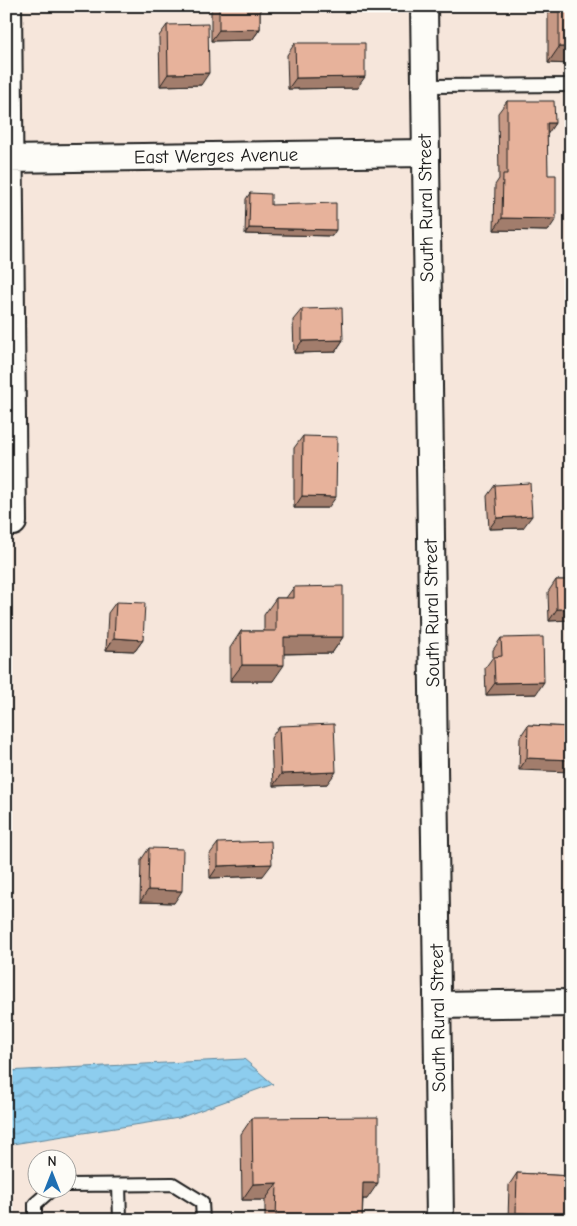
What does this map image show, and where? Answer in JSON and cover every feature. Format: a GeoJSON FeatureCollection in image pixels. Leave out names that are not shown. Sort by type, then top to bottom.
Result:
{"type":"FeatureCollection","features":[{"type":"Feature","properties":{"kind":"street"},"geometry":{"type":"LineString","coordinates":[[8,6],[8,159],[14,522]]}},
{"type":"Feature","properties":{"kind":"street","name":"South Rural Street"},"geometry":{"type":"LineString","coordinates":[[424,6],[440,1220]]}},
{"type":"Feature","properties":{"kind":"street","name":"East Werges Avenue"},"geometry":{"type":"LineString","coordinates":[[8,159],[425,153]]}},
{"type":"Feature","properties":{"kind":"street"},"geometry":{"type":"LineString","coordinates":[[438,1005],[571,1003]]}},
{"type":"Feature","properties":{"kind":"lane"},"geometry":{"type":"LineString","coordinates":[[424,86],[571,85]]}},
{"type":"Feature","properties":{"kind":"lane"},"geometry":{"type":"LineString","coordinates":[[78,1185],[173,1184],[202,1202],[203,1220]]}},
{"type":"Feature","properties":{"kind":"lane"},"geometry":{"type":"LineString","coordinates":[[119,1185],[120,1220]]}},
{"type":"Feature","properties":{"kind":"lane"},"geometry":{"type":"LineString","coordinates":[[35,1220],[35,1204],[42,1198]]}},
{"type":"Feature","properties":{"kind":"water"},"geometry":{"type":"Polygon","coordinates":[[[244,1059],[273,1084],[179,1118],[6,1145],[6,1071],[244,1059]]]}},
{"type":"Feature","properties":{"kind":"building"},"geometry":{"type":"Polygon","coordinates":[[[219,6],[260,6],[260,29],[219,30],[219,6]]]}},
{"type":"Feature","properties":{"kind":"building"},"geometry":{"type":"Polygon","coordinates":[[[559,6],[571,6],[571,47],[559,47],[559,6]]]}},
{"type":"Feature","properties":{"kind":"building"},"geometry":{"type":"Polygon","coordinates":[[[208,24],[209,73],[168,74],[167,25],[208,24]]]}},
{"type":"Feature","properties":{"kind":"building"},"geometry":{"type":"Polygon","coordinates":[[[295,43],[365,43],[365,77],[296,78],[295,43]]]}},
{"type":"Feature","properties":{"kind":"building"},"geometry":{"type":"Polygon","coordinates":[[[507,101],[554,101],[555,123],[547,123],[548,175],[556,175],[556,219],[502,218],[503,174],[507,174],[507,101]]]}},
{"type":"Feature","properties":{"kind":"building"},"geometry":{"type":"Polygon","coordinates":[[[250,193],[271,194],[271,205],[336,203],[336,230],[249,228],[250,193]]]}},
{"type":"Feature","properties":{"kind":"building"},"geometry":{"type":"Polygon","coordinates":[[[342,308],[343,340],[302,341],[302,309],[342,308]]]}},
{"type":"Feature","properties":{"kind":"building"},"geometry":{"type":"Polygon","coordinates":[[[303,436],[337,437],[336,497],[302,496],[303,436]]]}},
{"type":"Feature","properties":{"kind":"building"},"geometry":{"type":"Polygon","coordinates":[[[530,483],[532,516],[497,518],[495,485],[530,483]]]}},
{"type":"Feature","properties":{"kind":"building"},"geometry":{"type":"Polygon","coordinates":[[[556,580],[571,580],[571,609],[557,609],[556,580]]]}},
{"type":"Feature","properties":{"kind":"building"},"geometry":{"type":"Polygon","coordinates":[[[343,586],[343,637],[284,637],[284,665],[242,665],[241,631],[276,631],[276,598],[294,598],[294,587],[343,586]]]}},
{"type":"Feature","properties":{"kind":"building"},"geometry":{"type":"Polygon","coordinates":[[[116,602],[145,603],[143,640],[114,638],[116,602]]]}},
{"type":"Feature","properties":{"kind":"building"},"geometry":{"type":"Polygon","coordinates":[[[543,637],[544,682],[495,683],[494,657],[502,656],[501,638],[543,637]]]}},
{"type":"Feature","properties":{"kind":"building"},"geometry":{"type":"Polygon","coordinates":[[[334,724],[336,772],[281,774],[279,726],[334,724]]]}},
{"type":"Feature","properties":{"kind":"building"},"geometry":{"type":"Polygon","coordinates":[[[528,725],[571,727],[571,760],[527,758],[528,725]]]}},
{"type":"Feature","properties":{"kind":"building"},"geometry":{"type":"Polygon","coordinates":[[[271,841],[272,864],[218,866],[218,843],[271,841]]]}},
{"type":"Feature","properties":{"kind":"building"},"geometry":{"type":"Polygon","coordinates":[[[149,848],[183,849],[182,891],[148,890],[149,848]]]}},
{"type":"Feature","properties":{"kind":"building"},"geometry":{"type":"Polygon","coordinates":[[[378,1117],[378,1183],[363,1183],[362,1220],[276,1220],[277,1183],[253,1184],[252,1118],[378,1117]]]}},
{"type":"Feature","properties":{"kind":"building"},"geometry":{"type":"Polygon","coordinates":[[[517,1173],[571,1176],[571,1215],[516,1213],[517,1173]]]}}]}
